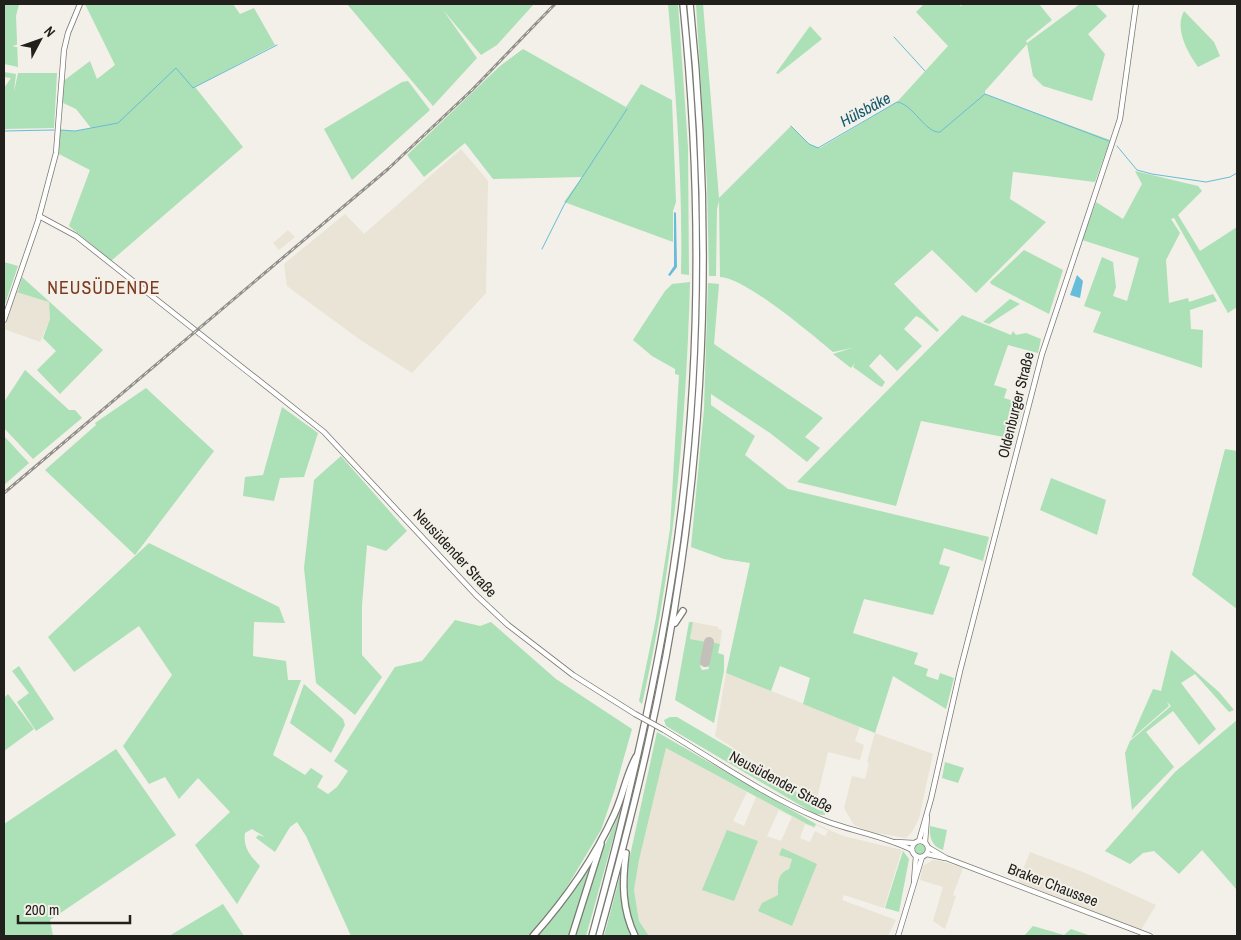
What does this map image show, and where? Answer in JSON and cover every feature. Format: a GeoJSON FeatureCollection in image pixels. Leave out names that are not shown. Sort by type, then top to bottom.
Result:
{"type":"FeatureCollection","features":[{"type":"Feature","properties":{"kind":"highway"},"geometry":{"type":"LineString","coordinates":[[592,936],[640,751],[661,643],[680,519],[693,366],[696,268],[694,146],[684,4]]}},
{"type":"Feature","properties":{"kind":"highway"},"geometry":{"type":"LineString","coordinates":[[599,936],[629,830],[672,629],[685,537],[700,375],[702,284],[702,196],[690,4]]}},
{"type":"Feature","properties":{"kind":"highway"},"geometry":{"type":"LineString","coordinates":[[685,537],[689,554]]}},
{"type":"Feature","properties":{"kind":"highway"},"geometry":{"type":"LineString","coordinates":[[672,629],[683,610]]}},
{"type":"Feature","properties":{"kind":"highway"},"geometry":{"type":"LineString","coordinates":[[572,936],[584,894],[606,831],[640,751]]}},
{"type":"Feature","properties":{"kind":"highway"},"geometry":{"type":"LineString","coordinates":[[629,830],[623,892],[628,918],[635,936]]}},
{"type":"Feature","properties":{"kind":"highway"},"geometry":{"type":"LineString","coordinates":[[533,936],[568,894],[606,831]]}},
{"type":"Feature","properties":{"kind":"street"},"geometry":{"type":"LineString","coordinates":[[4,320],[39,216],[56,153],[64,50],[68,33],[80,4]]}},
{"type":"Feature","properties":{"kind":"street","name":"Oldenburger Straße"},"geometry":{"type":"LineString","coordinates":[[925,842],[927,816],[960,671],[1042,354],[1120,120],[1136,4]]}},
{"type":"Feature","properties":{"kind":"street","name":"Neusüdender Straße"},"geometry":{"type":"LineString","coordinates":[[39,216],[76,236],[322,430],[476,595],[508,625],[573,675],[635,714],[811,815],[853,831],[895,842],[912,850]]}},
{"type":"Feature","properties":{"kind":"street","name":"Oldenburger Straße"},"geometry":{"type":"LineString","coordinates":[[916,842],[927,816]]}},
{"type":"Feature","properties":{"kind":"street","name":"Neusüdender Straße"},"geometry":{"type":"LineString","coordinates":[[895,842],[916,842]]}},
{"type":"Feature","properties":{"kind":"street"},"geometry":{"type":"LineString","coordinates":[[898,936],[914,882],[929,848],[925,842],[916,842],[912,850],[916,856],[914,882]]}},
{"type":"Feature","properties":{"kind":"street","name":"Braker Chaussee"},"geometry":{"type":"LineString","coordinates":[[929,848],[946,858],[1150,936]]}},
{"type":"Feature","properties":{"kind":"street"},"geometry":{"type":"LineString","coordinates":[[916,856],[924,856]]}},
{"type":"Feature","properties":{"kind":"street","name":"Braker Chaussee"},"geometry":{"type":"LineString","coordinates":[[924,856],[946,858]]}},
{"type":"Feature","properties":{"kind":"shaded area"},"geometry":{"type":"Polygon","coordinates":[[[461,149],[488,181],[486,293],[412,373],[359,339],[287,286],[284,264],[345,214],[364,234],[461,149]]]}},
{"type":"Feature","properties":{"kind":"shaded area"},"geometry":{"type":"Polygon","coordinates":[[[288,230],[295,237],[279,250],[273,243],[288,230]]]}},
{"type":"Feature","properties":{"kind":"shaded area"},"geometry":{"type":"Polygon","coordinates":[[[16,292],[49,302],[50,319],[40,342],[4,329],[16,292]]]}},
{"type":"Feature","properties":{"kind":"shaded area"},"geometry":{"type":"Polygon","coordinates":[[[693,622],[718,627],[718,629],[722,630],[720,644],[690,639],[693,622]]]}},
{"type":"Feature","properties":{"kind":"shaded area"},"geometry":{"type":"Polygon","coordinates":[[[726,673],[860,726],[855,741],[864,745],[860,760],[828,752],[816,802],[715,736],[726,673]]]}},
{"type":"Feature","properties":{"kind":"shaded area"},"geometry":{"type":"Polygon","coordinates":[[[875,733],[933,754],[919,818],[912,832],[906,838],[871,832],[854,825],[844,808],[852,776],[865,779],[869,763],[867,762],[875,733]]]}},
{"type":"Feature","properties":{"kind":"shaded area"},"geometry":{"type":"Polygon","coordinates":[[[666,748],[807,824],[814,827],[816,824],[843,836],[902,850],[884,908],[844,895],[842,900],[896,920],[888,936],[649,936],[639,921],[634,890],[639,860],[666,748]],[[747,792],[733,821],[744,826],[756,797],[747,792]],[[779,810],[767,836],[781,841],[792,817],[779,810]],[[805,824],[800,838],[810,842],[815,831],[825,836],[828,831],[816,825],[815,828],[805,824]],[[792,859],[789,869],[784,871],[778,895],[792,926],[792,859]]]}},
{"type":"Feature","properties":{"kind":"shaded area"},"geometry":{"type":"Polygon","coordinates":[[[1030,852],[1083,872],[1156,905],[1141,930],[1018,882],[1030,852]]]}},
{"type":"Feature","properties":{"kind":"shaded area"},"geometry":{"type":"Polygon","coordinates":[[[933,860],[963,868],[953,895],[956,896],[945,929],[933,921],[943,887],[920,880],[923,866],[933,860]]]}},
{"type":"Feature","properties":{"kind":"green space"},"geometry":{"type":"Polygon","coordinates":[[[4,4],[19,4],[16,16],[18,67],[4,64],[4,4]]]}},
{"type":"Feature","properties":{"kind":"green space"},"geometry":{"type":"Polygon","coordinates":[[[85,4],[233,4],[240,14],[254,8],[275,45],[195,87],[243,147],[111,261],[69,226],[90,170],[57,153],[60,130],[75,131],[91,128],[76,109],[61,102],[62,82],[90,61],[97,79],[115,65],[85,4]]]}},
{"type":"Feature","properties":{"kind":"green space"},"geometry":{"type":"Polygon","coordinates":[[[347,4],[534,4],[497,45],[481,55],[443,10],[477,58],[433,106],[347,4]]]}},
{"type":"Feature","properties":{"kind":"green space"},"geometry":{"type":"Polygon","coordinates":[[[668,4],[678,4],[688,147],[689,275],[681,274],[680,173],[668,4]]]}},
{"type":"Feature","properties":{"kind":"green space"},"geometry":{"type":"Polygon","coordinates":[[[696,4],[703,4],[719,198],[791,126],[809,144],[820,148],[897,102],[948,46],[916,12],[924,4],[958,4],[961,6],[963,4],[1039,4],[1052,20],[1026,41],[1027,43],[1080,4],[1095,4],[1107,16],[1088,34],[1105,54],[1092,101],[1043,86],[1033,76],[1027,44],[985,91],[985,94],[1110,140],[1095,182],[1013,172],[1010,199],[1046,222],[976,293],[932,250],[894,284],[939,330],[937,332],[916,316],[904,329],[922,346],[897,371],[880,354],[869,366],[885,382],[882,387],[853,367],[855,363],[851,368],[833,354],[852,348],[833,352],[761,296],[731,280],[720,277],[719,201],[717,209],[716,276],[709,276],[707,184],[696,4]]]}},
{"type":"Feature","properties":{"kind":"green space"},"geometry":{"type":"Polygon","coordinates":[[[1184,11],[1214,42],[1220,56],[1198,67],[1190,55],[1181,33],[1181,18],[1184,11]]]}},
{"type":"Feature","properties":{"kind":"green space"},"geometry":{"type":"Polygon","coordinates":[[[810,26],[822,39],[778,74],[776,73],[810,26]]]}},
{"type":"Feature","properties":{"kind":"green space"},"geometry":{"type":"Polygon","coordinates":[[[523,49],[626,107],[641,84],[672,100],[676,202],[673,211],[673,242],[564,202],[582,177],[493,179],[465,143],[424,177],[407,155],[500,66],[523,49]]]}},
{"type":"Feature","properties":{"kind":"green space"},"geometry":{"type":"Polygon","coordinates":[[[4,72],[16,74],[14,92],[18,73],[57,73],[54,128],[4,129],[4,88],[11,78],[4,77],[4,72]]]}},
{"type":"Feature","properties":{"kind":"green space"},"geometry":{"type":"Polygon","coordinates":[[[408,81],[430,110],[352,180],[324,129],[402,82],[408,81]]]}},
{"type":"Feature","properties":{"kind":"green space"},"geometry":{"type":"Polygon","coordinates":[[[1135,171],[1198,186],[1202,191],[1178,215],[1200,251],[1237,227],[1237,307],[1228,313],[1174,218],[1171,219],[1180,233],[1166,260],[1169,303],[1188,298],[1189,302],[1213,294],[1217,301],[1190,310],[1191,329],[1203,330],[1202,368],[1093,332],[1101,312],[1084,306],[1102,257],[1113,262],[1116,287],[1113,296],[1127,301],[1139,258],[1082,240],[1096,202],[1123,219],[1142,184],[1135,171]]]}},
{"type":"Feature","properties":{"kind":"green space"},"geometry":{"type":"Polygon","coordinates":[[[1024,250],[1063,270],[1049,314],[990,282],[1024,250]]]}},
{"type":"Feature","properties":{"kind":"green space"},"geometry":{"type":"Polygon","coordinates":[[[4,262],[18,266],[4,307],[4,262]]]}},
{"type":"Feature","properties":{"kind":"green space"},"geometry":{"type":"Polygon","coordinates":[[[22,277],[103,350],[60,394],[37,370],[56,351],[43,338],[50,319],[49,302],[16,292],[22,277]]]}},
{"type":"Feature","properties":{"kind":"green space"},"geometry":{"type":"Polygon","coordinates":[[[690,282],[681,442],[670,547],[653,652],[642,704],[639,701],[656,618],[670,529],[679,375],[675,374],[675,369],[652,356],[633,340],[665,291],[672,284],[690,282]]]}},
{"type":"Feature","properties":{"kind":"green space"},"geometry":{"type":"Polygon","coordinates":[[[708,283],[719,284],[714,344],[823,418],[805,437],[820,448],[807,462],[770,433],[711,394],[711,405],[755,436],[745,455],[788,489],[989,537],[983,561],[944,548],[939,564],[950,567],[933,615],[864,599],[853,633],[918,653],[914,664],[928,669],[926,676],[938,680],[940,673],[954,678],[946,709],[893,676],[875,733],[803,704],[810,678],[780,666],[771,691],[726,673],[750,563],[724,559],[691,547],[704,409],[708,283]]]}},
{"type":"Feature","properties":{"kind":"green space"},"geometry":{"type":"Polygon","coordinates":[[[1010,299],[1020,304],[989,324],[983,322],[1010,299]]]}},
{"type":"Feature","properties":{"kind":"green space"},"geometry":{"type":"Polygon","coordinates":[[[962,315],[1011,335],[1013,331],[1016,335],[1026,333],[1041,339],[1038,353],[1008,345],[994,385],[1007,389],[1004,398],[1024,404],[1014,439],[921,421],[896,506],[797,482],[962,315]]]}},
{"type":"Feature","properties":{"kind":"green space"},"geometry":{"type":"Polygon","coordinates":[[[25,370],[69,410],[75,410],[82,418],[33,459],[4,428],[4,402],[25,370]]]}},
{"type":"Feature","properties":{"kind":"green space"},"geometry":{"type":"Polygon","coordinates":[[[146,388],[214,451],[135,555],[45,470],[96,425],[95,423],[146,388]]]}},
{"type":"Feature","properties":{"kind":"green space"},"geometry":{"type":"Polygon","coordinates":[[[282,407],[318,433],[304,477],[280,478],[274,501],[243,496],[245,477],[263,475],[282,407]]]}},
{"type":"Feature","properties":{"kind":"green space"},"geometry":{"type":"Polygon","coordinates":[[[4,436],[29,463],[4,485],[4,436]]]}},
{"type":"Feature","properties":{"kind":"green space"},"geometry":{"type":"Polygon","coordinates":[[[1225,449],[1237,451],[1237,609],[1192,575],[1225,449]]]}},
{"type":"Feature","properties":{"kind":"green space"},"geometry":{"type":"Polygon","coordinates":[[[341,456],[407,531],[386,551],[367,545],[362,605],[362,655],[382,677],[355,715],[316,683],[304,568],[314,480],[341,456]]]}},
{"type":"Feature","properties":{"kind":"green space"},"geometry":{"type":"Polygon","coordinates":[[[1051,478],[1106,500],[1097,535],[1040,510],[1051,478]]]}},
{"type":"Feature","properties":{"kind":"green space"},"geometry":{"type":"Polygon","coordinates":[[[149,543],[279,607],[285,623],[254,622],[253,656],[286,661],[288,680],[301,680],[273,755],[305,775],[311,768],[323,776],[317,787],[328,794],[337,787],[348,771],[334,761],[395,667],[422,661],[455,620],[480,626],[491,622],[556,679],[632,729],[601,830],[552,912],[530,936],[351,936],[306,836],[297,822],[290,827],[275,852],[256,838],[258,835],[265,837],[252,829],[245,833],[246,847],[250,855],[260,866],[237,904],[195,845],[230,812],[198,778],[179,799],[165,777],[149,784],[123,746],[172,675],[139,626],[74,672],[48,637],[149,543]]]}},
{"type":"Feature","properties":{"kind":"green space"},"geometry":{"type":"Polygon","coordinates":[[[689,622],[693,622],[690,639],[707,642],[704,662],[700,666],[702,670],[709,669],[707,663],[711,642],[720,644],[718,653],[724,655],[724,671],[714,723],[675,700],[689,622]]]}},
{"type":"Feature","properties":{"kind":"green space"},"geometry":{"type":"Polygon","coordinates":[[[1171,650],[1219,692],[1234,710],[1229,712],[1195,674],[1181,683],[1216,729],[1199,745],[1173,711],[1146,732],[1174,767],[1132,810],[1125,753],[1130,741],[1171,706],[1167,702],[1169,706],[1131,739],[1153,689],[1161,691],[1171,650]]]}},
{"type":"Feature","properties":{"kind":"green space"},"geometry":{"type":"Polygon","coordinates":[[[19,666],[54,719],[36,731],[17,702],[29,693],[12,671],[19,666]]]}},
{"type":"Feature","properties":{"kind":"green space"},"geometry":{"type":"Polygon","coordinates":[[[304,684],[343,719],[345,725],[331,753],[290,723],[304,684]]]}},
{"type":"Feature","properties":{"kind":"green space"},"geometry":{"type":"Polygon","coordinates":[[[8,694],[34,729],[4,751],[4,698],[8,694]]]}},
{"type":"Feature","properties":{"kind":"green space"},"geometry":{"type":"Polygon","coordinates":[[[670,717],[677,717],[747,758],[825,811],[825,815],[815,814],[666,726],[664,720],[670,717]]]}},
{"type":"Feature","properties":{"kind":"green space"},"geometry":{"type":"Polygon","coordinates":[[[1237,720],[1237,890],[1202,850],[1179,874],[1154,851],[1143,853],[1130,864],[1105,851],[1175,772],[1237,720]]]}},
{"type":"Feature","properties":{"kind":"green space"},"geometry":{"type":"Polygon","coordinates":[[[657,732],[816,824],[814,827],[807,824],[666,748],[639,860],[634,890],[639,921],[649,936],[639,936],[629,911],[626,874],[657,732]]]}},
{"type":"Feature","properties":{"kind":"green space"},"geometry":{"type":"Polygon","coordinates":[[[116,749],[176,835],[50,920],[53,936],[4,936],[4,824],[116,749]]]}},
{"type":"Feature","properties":{"kind":"green space"},"geometry":{"type":"Polygon","coordinates":[[[945,762],[964,768],[958,783],[942,778],[945,762]]]}},
{"type":"Feature","properties":{"kind":"green space"},"geometry":{"type":"Polygon","coordinates":[[[622,807],[586,936],[575,936],[594,870],[622,807]]]}},
{"type":"Feature","properties":{"kind":"green space"},"geometry":{"type":"Polygon","coordinates":[[[930,826],[947,830],[943,850],[936,847],[932,841],[930,826]]]}},
{"type":"Feature","properties":{"kind":"green space"},"geometry":{"type":"Polygon","coordinates":[[[727,830],[758,841],[734,901],[702,890],[727,830]]]}},
{"type":"Feature","properties":{"kind":"green space"},"geometry":{"type":"Polygon","coordinates":[[[920,843],[926,849],[920,855],[914,849],[920,843]]]}},
{"type":"Feature","properties":{"kind":"green space"},"geometry":{"type":"Polygon","coordinates":[[[782,848],[817,864],[792,926],[758,911],[762,903],[778,895],[780,876],[789,869],[792,859],[779,855],[782,848]]]}},
{"type":"Feature","properties":{"kind":"green space"},"geometry":{"type":"Polygon","coordinates":[[[903,851],[909,859],[899,912],[885,908],[903,851]]]}},
{"type":"Feature","properties":{"kind":"green space"},"geometry":{"type":"Polygon","coordinates":[[[591,862],[570,936],[536,936],[562,906],[591,862]]]}},
{"type":"Feature","properties":{"kind":"green space"},"geometry":{"type":"Polygon","coordinates":[[[620,876],[622,900],[633,936],[604,936],[620,876]]]}},
{"type":"Feature","properties":{"kind":"green space"},"geometry":{"type":"Polygon","coordinates":[[[223,904],[244,936],[169,936],[223,904]]]}},
{"type":"Feature","properties":{"kind":"green space"},"geometry":{"type":"Polygon","coordinates":[[[1033,926],[1064,935],[1071,929],[1091,936],[1024,936],[1033,926]]]}},
{"type":"Feature","properties":{"kind":"water"},"geometry":{"type":"Polygon","coordinates":[[[674,212],[676,213],[677,267],[670,276],[668,275],[674,266],[674,212]]]}},
{"type":"Feature","properties":{"kind":"water"},"geometry":{"type":"Polygon","coordinates":[[[1077,275],[1083,281],[1080,298],[1070,295],[1077,275]]]}},
{"type":"Feature","properties":{"kind":"waterway"},"geometry":{"type":"LineString","coordinates":[[894,37],[925,71]]}},
{"type":"Feature","properties":{"kind":"waterway"},"geometry":{"type":"LineString","coordinates":[[60,130],[75,131],[118,123],[176,68],[193,88],[277,45]]}},
{"type":"Feature","properties":{"kind":"waterway","name":"Hülsbäke"},"geometry":{"type":"LineString","coordinates":[[791,126],[809,144],[818,148],[897,102],[903,104],[930,128],[940,132],[985,94],[1109,141]]}},
{"type":"Feature","properties":{"kind":"waterway"},"geometry":{"type":"LineString","coordinates":[[542,249],[564,205],[627,109]]}},
{"type":"Feature","properties":{"kind":"waterway"},"geometry":{"type":"LineString","coordinates":[[4,131],[54,130]]}},
{"type":"Feature","properties":{"kind":"waterway","name":"Hülsbäke"},"geometry":{"type":"LineString","coordinates":[[1117,146],[1137,170],[1152,174],[1206,182],[1230,177],[1237,173]]}},
{"type":"Feature","properties":{"kind":"taxiway"},"geometry":{"type":"LineString","coordinates":[[705,662],[709,642]]}},
{"type":"Feature","properties":{"kind":"railway"},"geometry":{"type":"LineString","coordinates":[[4,493],[388,169],[472,90],[555,4]]}},
{"type":"Feature","properties":{"kind":"district","name":"NEUSÜDENDE"},"geometry":{"type":"Point","coordinates":[104,288]}}]}
